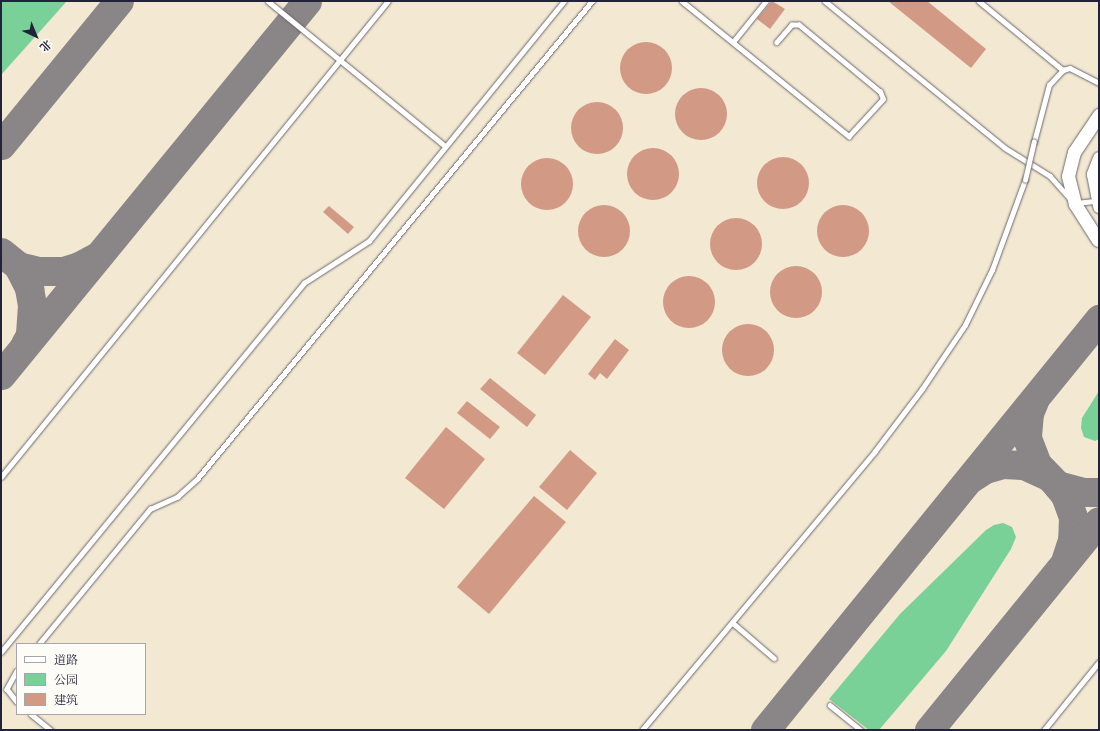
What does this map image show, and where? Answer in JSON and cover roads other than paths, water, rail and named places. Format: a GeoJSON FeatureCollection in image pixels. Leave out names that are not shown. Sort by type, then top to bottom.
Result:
{"type":"FeatureCollection","features":[{"type":"Feature","properties":{"kind":"main road"},"geometry":{"type":"LineString","coordinates":[[1098,240],[1075,204],[1068,176],[1074,152],[1099,115]]}},
{"type":"Feature","properties":{"kind":"main road"},"geometry":{"type":"LineString","coordinates":[[1098,204],[1093,174],[1099,158]]}},
{"type":"Feature","properties":{"kind":"lane"},"geometry":{"type":"LineString","coordinates":[[268,1],[444,146]]}},
{"type":"Feature","properties":{"kind":"lane"},"geometry":{"type":"LineString","coordinates":[[1,476],[388,1]]}},
{"type":"Feature","properties":{"kind":"lane"},"geometry":{"type":"LineString","coordinates":[[1,652],[304,283],[369,241],[444,146],[564,1]]}},
{"type":"Feature","properties":{"kind":"lane"},"geometry":{"type":"LineString","coordinates":[[40,643],[150,509],[177,497],[197,479],[592,1]]}},
{"type":"Feature","properties":{"kind":"lane"},"geometry":{"type":"LineString","coordinates":[[682,1],[849,136],[883,99],[880,92],[799,25],[792,25],[777,42]]}},
{"type":"Feature","properties":{"kind":"lane"},"geometry":{"type":"LineString","coordinates":[[733,42],[766,1]]}},
{"type":"Feature","properties":{"kind":"lane"},"geometry":{"type":"LineString","coordinates":[[825,1],[1005,148],[1050,176],[1075,204],[1098,204]]}},
{"type":"Feature","properties":{"kind":"lane"},"geometry":{"type":"LineString","coordinates":[[979,1],[1063,70]]}},
{"type":"Feature","properties":{"kind":"lane"},"geometry":{"type":"LineString","coordinates":[[642,730],[733,623],[874,451],[922,389],[960,331],[992,270],[1025,180],[1049,85],[1063,70],[1070,68],[1099,83]]}},
{"type":"Feature","properties":{"kind":"lane"},"geometry":{"type":"LineString","coordinates":[[733,623],[774,658]]}},
{"type":"Feature","properties":{"kind":"lane"},"geometry":{"type":"LineString","coordinates":[[1044,730],[1099,662]]}},
{"type":"Feature","properties":{"kind":"lane"},"geometry":{"type":"LineString","coordinates":[[16,673],[7,689],[16,701]]}},
{"type":"Feature","properties":{"kind":"lane"},"geometry":{"type":"LineString","coordinates":[[830,704],[862,730]]}},
{"type":"Feature","properties":{"kind":"lane"},"geometry":{"type":"LineString","coordinates":[[32,715],[51,730]]}}]}
